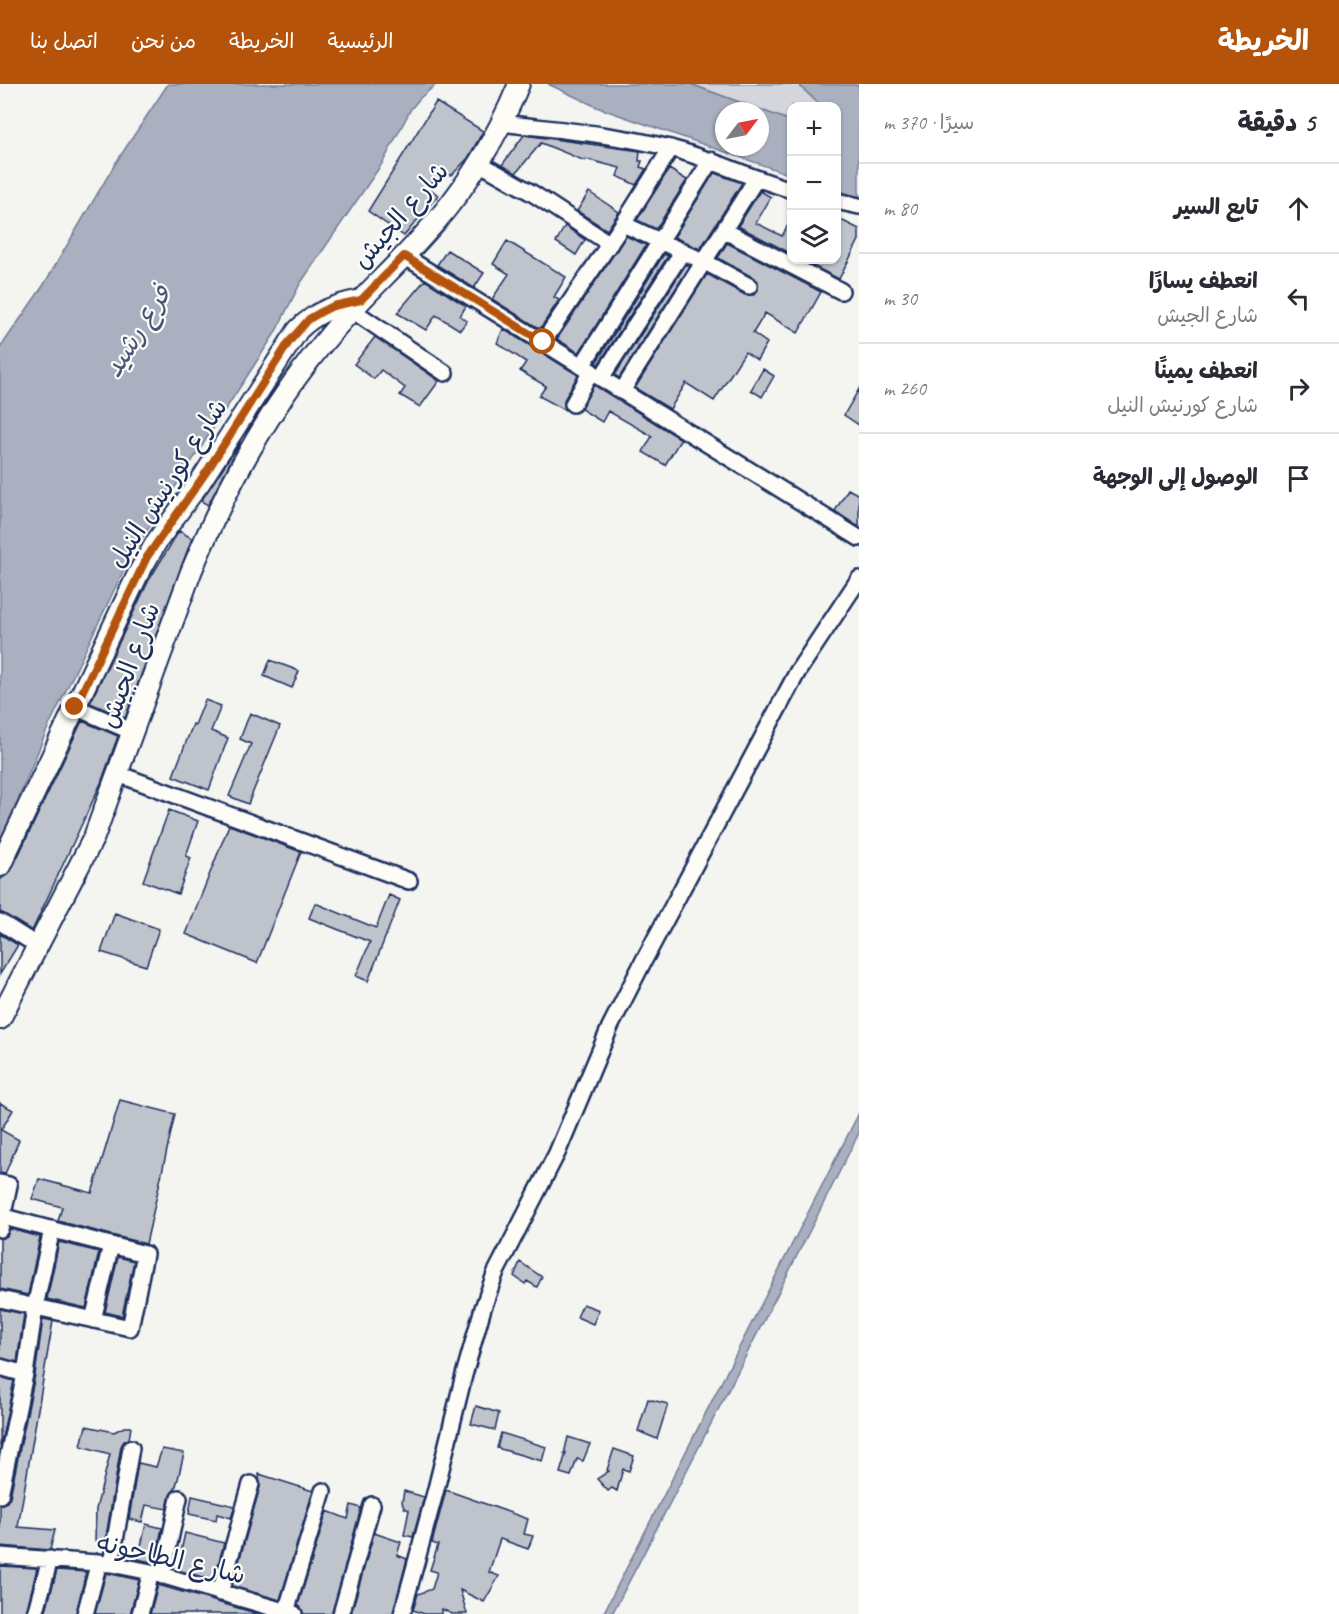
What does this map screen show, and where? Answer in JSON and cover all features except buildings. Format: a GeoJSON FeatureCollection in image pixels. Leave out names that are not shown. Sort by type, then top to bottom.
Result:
{"type":"FeatureCollection","features":[{"type":"Feature","properties":{"kind":"main road","name":"شارع الجيش"},"geometry":{"type":"LineString","coordinates":[[0,1019],[85,856],[118,774],[191,572],[223,498],[262,427],[309,361],[357,305],[441,216],[479,162],[502,123],[519,84]]}},
{"type":"Feature","properties":{"kind":"main road","name":"شارع كورنيش النيل"},"geometry":{"type":"LineString","coordinates":[[0,866],[147,557],[209,468],[289,342],[309,319],[321,312],[333,306],[357,305]]}},
{"type":"Feature","properties":{"kind":"street"},"geometry":{"type":"LineString","coordinates":[[502,123],[638,141],[671,148],[711,160],[756,179],[787,188]]}},
{"type":"Feature","properties":{"kind":"street"},"geometry":{"type":"LineString","coordinates":[[543,342],[610,244],[671,148]]}},
{"type":"Feature","properties":{"kind":"street"},"geometry":{"type":"LineString","coordinates":[[573,404],[662,242],[711,160]]}},
{"type":"Feature","properties":{"kind":"street"},"geometry":{"type":"LineString","coordinates":[[479,162],[532,193],[610,244]]}},
{"type":"Feature","properties":{"kind":"street"},"geometry":{"type":"LineString","coordinates":[[622,391],[756,179]]}},
{"type":"Feature","properties":{"kind":"street"},"geometry":{"type":"LineString","coordinates":[[841,204],[859,206]]}},
{"type":"Feature","properties":{"kind":"street"},"geometry":{"type":"LineString","coordinates":[[623,224],[683,251],[749,286]]}},
{"type":"Feature","properties":{"kind":"street"},"geometry":{"type":"LineString","coordinates":[[725,231],[805,265],[841,291]]}},
{"type":"Feature","properties":{"kind":"street"},"geometry":{"type":"LineString","coordinates":[[592,372],[683,251]]}},
{"type":"Feature","properties":{"kind":"street"},"geometry":{"type":"LineString","coordinates":[[404,256],[859,538]]}},
{"type":"Feature","properties":{"kind":"street"},"geometry":{"type":"LineString","coordinates":[[357,305],[445,374]]}},
{"type":"Feature","properties":{"kind":"street"},"geometry":{"type":"LineString","coordinates":[[402,1614],[464,1375],[495,1274],[557,1153],[610,1027],[629,990],[798,671],[853,602],[859,579]]}},
{"type":"Feature","properties":{"kind":"street"},"geometry":{"type":"LineString","coordinates":[[75,707],[133,732]]}},
{"type":"Feature","properties":{"kind":"street"},"geometry":{"type":"LineString","coordinates":[[118,774],[409,881]]}},
{"type":"Feature","properties":{"kind":"street"},"geometry":{"type":"LineString","coordinates":[[0,922],[38,946]]}},
{"type":"Feature","properties":{"kind":"street"},"geometry":{"type":"LineString","coordinates":[[0,1299],[130,1328],[145,1254],[52,1229],[1,1220],[5,1184]]}},
{"type":"Feature","properties":{"kind":"street"},"geometry":{"type":"LineString","coordinates":[[0,1495],[52,1229]]}},
{"type":"Feature","properties":{"kind":"street"},"geometry":{"type":"LineString","coordinates":[[93,1320],[111,1245]]}},
{"type":"Feature","properties":{"kind":"street"},"geometry":{"type":"LineString","coordinates":[[0,1367],[25,1374]]}},
{"type":"Feature","properties":{"kind":"street"},"geometry":{"type":"LineString","coordinates":[[85,1614],[105,1563],[130,1448]]}},
{"type":"Feature","properties":{"kind":"street"},"geometry":{"type":"LineString","coordinates":[[220,1593],[251,1484]]}},
{"type":"Feature","properties":{"kind":"street"},"geometry":{"type":"LineString","coordinates":[[290,1613],[322,1491]]}},
{"type":"Feature","properties":{"kind":"street"},"geometry":{"type":"LineString","coordinates":[[140,1614],[157,1574],[179,1498]]}},
{"type":"Feature","properties":{"kind":"street"},"geometry":{"type":"LineString","coordinates":[[341,1614],[372,1505]]}},
{"type":"Feature","properties":{"kind":"street","name":"شارع الطاحونه"},"geometry":{"type":"LineString","coordinates":[[0,1556],[105,1563],[157,1574],[290,1613]]}},
{"type":"Feature","properties":{"kind":"street"},"geometry":{"type":"LineString","coordinates":[[35,1614],[50,1559]]}},
{"type":"Feature","properties":{"kind":"shaded area"},"geometry":{"type":"Polygon","coordinates":[[[690,84],[798,84],[817,102],[787,102],[787,120],[769,113],[769,102],[739,102],[690,84]]]}},
{"type":"Feature","properties":{"kind":"water","name":"فرع رشيد"},"geometry":{"type":"Polygon","coordinates":[[[168,84],[437,84],[411,109],[383,162],[300,284],[275,333],[131,555],[46,732],[0,843],[0,348],[43,286],[115,164],[168,84]]]}},
{"type":"Feature","properties":{"kind":"water"},"geometry":{"type":"Polygon","coordinates":[[[548,84],[690,84],[739,102],[715,102],[715,148],[599,108],[548,84]]]}},
{"type":"Feature","properties":{"kind":"water"},"geometry":{"type":"Polygon","coordinates":[[[798,84],[859,85],[859,197],[841,191],[841,102],[817,102],[798,84]]]}},
{"type":"Feature","properties":{"kind":"water"},"geometry":{"type":"Polygon","coordinates":[[[769,113],[787,120],[787,174],[737,156],[769,156],[769,113]]]}},
{"type":"Feature","properties":{"kind":"water"},"geometry":{"type":"Polygon","coordinates":[[[859,1113],[859,1133],[767,1314],[612,1614],[603,1614],[859,1113]]]}},
{"type":"Feature","properties":{"kind":"route"},"geometry":{"type":"LineString","coordinates":[[75,707],[147,557],[190,497],[289,342],[309,319],[333,306],[361,300],[404,256],[543,342]]}}]}
